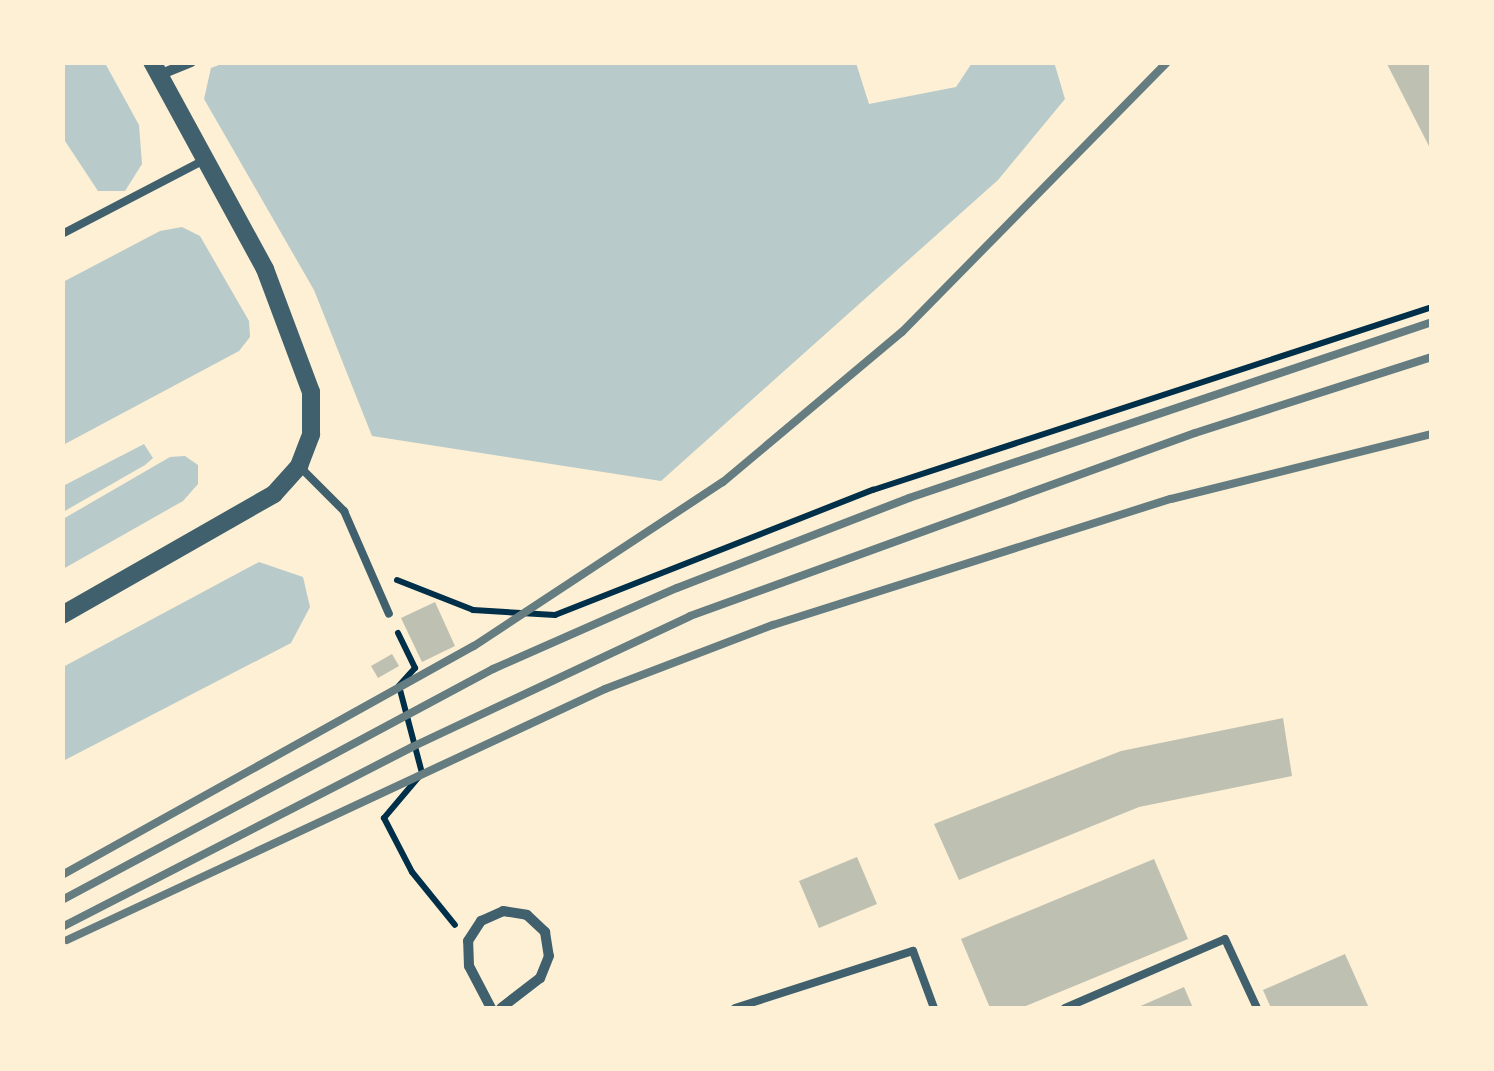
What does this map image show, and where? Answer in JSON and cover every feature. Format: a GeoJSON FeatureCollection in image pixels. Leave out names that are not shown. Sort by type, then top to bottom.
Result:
{"type":"FeatureCollection","features":[{"type":"Feature","properties":{"kind":"street"},"geometry":{"type":"LineString","coordinates":[[62,616],[240,518],[298,466],[311,434],[310,392],[265,268],[155,69],[192,62]]}},
{"type":"Feature","properties":{"kind":"street"},"geometry":{"type":"LineString","coordinates":[[491,1008],[469,966],[468,941],[481,921],[503,911],[527,915],[544,932],[549,956],[540,978],[501,1008]]}},
{"type":"Feature","properties":{"kind":"lane"},"geometry":{"type":"LineString","coordinates":[[62,234],[204,160]]}},
{"type":"Feature","properties":{"kind":"lane"},"geometry":{"type":"LineString","coordinates":[[298,466],[344,511],[389,614]]}},
{"type":"Feature","properties":{"kind":"lane"},"geometry":{"type":"LineString","coordinates":[[1065,1008],[1225,939],[1257,1008]]}},
{"type":"Feature","properties":{"kind":"lane"},"geometry":{"type":"LineString","coordinates":[[734,1008],[913,951],[934,1008]]}},
{"type":"Feature","properties":{"kind":"path"},"geometry":{"type":"LineString","coordinates":[[371,576],[420,584],[473,610],[555,615],[874,490],[1432,307]]}},
{"type":"Feature","properties":{"kind":"path"},"geometry":{"type":"LineString","coordinates":[[389,614],[415,668],[399,686],[422,773],[384,818],[412,872],[468,941]]}},
{"type":"Feature","properties":{"kind":"shaded area"},"geometry":{"type":"Polygon","coordinates":[[[227,62],[856,63],[869,104],[956,87],[972,63],[1054,62],[1065,99],[998,180],[661,481],[372,436],[314,290],[204,99],[211,68],[227,62]]]}},
{"type":"Feature","properties":{"kind":"shaded area"},"geometry":{"type":"Polygon","coordinates":[[[62,63],[105,63],[139,125],[142,164],[125,191],[98,191],[63,138],[62,63]]]}},
{"type":"Feature","properties":{"kind":"shaded area"},"geometry":{"type":"Polygon","coordinates":[[[182,227],[200,236],[249,321],[250,337],[239,351],[63,445],[63,282],[160,231],[182,227]]]}},
{"type":"Feature","properties":{"kind":"shaded area"},"geometry":{"type":"Polygon","coordinates":[[[144,444],[153,458],[145,465],[63,512],[63,486],[144,444]]]}},
{"type":"Feature","properties":{"kind":"shaded area"},"geometry":{"type":"Polygon","coordinates":[[[185,456],[198,465],[198,484],[183,501],[63,569],[63,519],[170,457],[185,456]]]}},
{"type":"Feature","properties":{"kind":"shaded area"},"geometry":{"type":"Polygon","coordinates":[[[259,562],[303,577],[310,607],[291,643],[63,761],[63,667],[259,562]]]}},
{"type":"Feature","properties":{"kind":"building"},"geometry":{"type":"Polygon","coordinates":[[[1386,62],[1432,62],[1432,152],[1386,62]]]}},
{"type":"Feature","properties":{"kind":"building"},"geometry":{"type":"Polygon","coordinates":[[[435,602],[455,646],[422,662],[401,618],[435,602]]]}},
{"type":"Feature","properties":{"kind":"building"},"geometry":{"type":"Polygon","coordinates":[[[392,654],[399,666],[378,678],[371,666],[392,654]]]}},
{"type":"Feature","properties":{"kind":"building"},"geometry":{"type":"Polygon","coordinates":[[[1283,718],[1292,776],[1139,807],[959,880],[934,824],[1121,751],[1283,718]]]}},
{"type":"Feature","properties":{"kind":"building"},"geometry":{"type":"Polygon","coordinates":[[[857,857],[877,904],[819,928],[799,881],[857,857]]]}},
{"type":"Feature","properties":{"kind":"building"},"geometry":{"type":"Polygon","coordinates":[[[1154,859],[1188,939],[1021,1008],[990,1008],[961,939],[1154,859]]]}},
{"type":"Feature","properties":{"kind":"building"},"geometry":{"type":"Polygon","coordinates":[[[1345,954],[1369,1008],[1271,1008],[1263,990],[1345,954]]]}},
{"type":"Feature","properties":{"kind":"building"},"geometry":{"type":"Polygon","coordinates":[[[1184,987],[1193,1008],[1136,1008],[1184,987]]]}},
{"type":"Feature","properties":{"kind":"railway"},"geometry":{"type":"LineString","coordinates":[[62,875],[474,646],[723,482],[902,332],[1167,62]]}},
{"type":"Feature","properties":{"kind":"railway"},"geometry":{"type":"LineString","coordinates":[[62,900],[493,669],[677,588],[909,498],[1432,322]]}},
{"type":"Feature","properties":{"kind":"railway"},"geometry":{"type":"LineString","coordinates":[[62,927],[412,747],[690,616],[1195,433],[1432,357]]}},
{"type":"Feature","properties":{"kind":"railway"},"geometry":{"type":"LineString","coordinates":[[67,940],[605,689],[773,625],[1171,499],[1432,434]]}}]}
